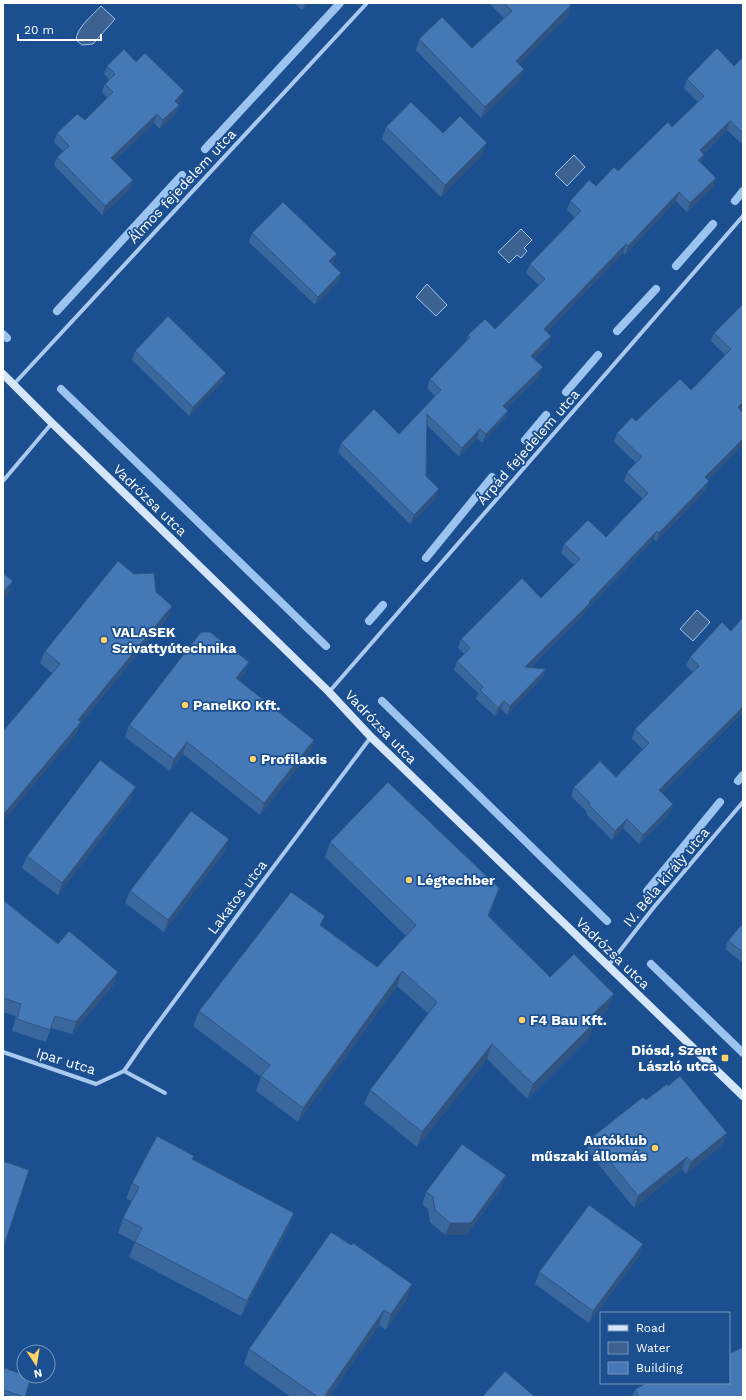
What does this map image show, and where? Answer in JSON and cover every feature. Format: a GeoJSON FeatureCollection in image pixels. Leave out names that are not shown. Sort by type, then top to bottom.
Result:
{"type":"FeatureCollection","features":[{"type":"Feature","properties":{"kind":"street","name":"Álmos fejedelem utca"},"geometry":{"type":"LineString","coordinates":[[14,384],[367,3]]}},
{"type":"Feature","properties":{"kind":"street","name":"Árpád fejedelem utca"},"geometry":{"type":"LineString","coordinates":[[330,692],[743,216]]}},
{"type":"Feature","properties":{"kind":"street","name":"Vadrózsa utca"},"geometry":{"type":"LineString","coordinates":[[3,374],[330,692],[371,737],[743,1096]]}},
{"type":"Feature","properties":{"kind":"street"},"geometry":{"type":"LineString","coordinates":[[3,481],[52,423]]}},
{"type":"Feature","properties":{"kind":"street","name":"Lakatos utca"},"geometry":{"type":"LineString","coordinates":[[124,1071],[242,909],[371,737]]}},
{"type":"Feature","properties":{"kind":"street","name":"IV. Béla király utca"},"geometry":{"type":"LineString","coordinates":[[608,966],[654,907],[743,802]]}},
{"type":"Feature","properties":{"kind":"street","name":"Ipar utca"},"geometry":{"type":"LineString","coordinates":[[3,1052],[96,1084],[124,1071]]}},
{"type":"Feature","properties":{"kind":"street"},"geometry":{"type":"LineString","coordinates":[[124,1071],[165,1093]]}},
{"type":"Feature","properties":{"kind":"water"},"geometry":{"type":"Polygon","coordinates":[[[101,6],[115,19],[93,44],[82,45],[76,40],[77,35],[86,22],[101,6]]]}},
{"type":"Feature","properties":{"kind":"water"},"geometry":{"type":"Polygon","coordinates":[[[574,155],[585,167],[567,186],[555,174],[574,155]]]}},
{"type":"Feature","properties":{"kind":"water"},"geometry":{"type":"Polygon","coordinates":[[[521,229],[532,240],[524,248],[527,251],[521,258],[517,255],[509,263],[498,252],[521,229]]]}},
{"type":"Feature","properties":{"kind":"water"},"geometry":{"type":"Polygon","coordinates":[[[427,284],[447,305],[436,316],[416,297],[427,284]]]}},
{"type":"Feature","properties":{"kind":"water"},"geometry":{"type":"Polygon","coordinates":[[[697,610],[710,622],[693,641],[680,629],[697,610]]]}},
{"type":"Feature","properties":{"kind":"building"},"geometry":{"type":"Polygon","coordinates":[[[504,3],[569,3],[571,5],[516,61],[524,69],[485,107],[419,39],[442,17],[472,48],[512,11],[504,3]]]}},
{"type":"Feature","properties":{"kind":"building"},"geometry":{"type":"Polygon","coordinates":[[[717,48],[734,66],[743,57],[743,133],[730,121],[700,150],[704,155],[698,160],[716,178],[690,203],[679,192],[628,246],[626,244],[544,329],[551,336],[531,356],[543,367],[503,406],[508,411],[486,434],[480,429],[462,448],[427,414],[426,476],[439,489],[414,515],[341,443],[374,409],[399,434],[441,390],[430,379],[470,337],[468,335],[485,319],[495,329],[545,279],[530,264],[581,211],[570,201],[589,180],[596,186],[614,167],[618,171],[668,122],[672,127],[704,96],[687,79],[717,48]]]}},
{"type":"Feature","properties":{"kind":"building"},"geometry":{"type":"Polygon","coordinates":[[[124,49],[136,62],[145,53],[184,91],[175,101],[179,105],[163,120],[157,114],[111,158],[133,180],[105,206],[57,157],[69,146],[57,133],[77,114],[85,120],[113,92],[105,84],[115,74],[107,66],[124,49]]]}},
{"type":"Feature","properties":{"kind":"building"},"geometry":{"type":"Polygon","coordinates":[[[411,102],[443,133],[460,116],[487,143],[445,185],[386,127],[411,102]]]}},
{"type":"Feature","properties":{"kind":"building"},"geometry":{"type":"Polygon","coordinates":[[[283,202],[337,254],[329,261],[341,273],[318,297],[252,233],[283,202]]]}},
{"type":"Feature","properties":{"kind":"building"},"geometry":{"type":"Polygon","coordinates":[[[743,304],[743,402],[738,407],[743,413],[743,439],[705,477],[709,481],[659,533],[657,531],[589,602],[590,603],[525,667],[546,669],[510,706],[504,701],[498,708],[480,690],[483,687],[457,661],[470,648],[461,639],[522,578],[541,598],[580,559],[564,544],[588,520],[606,537],[648,493],[627,472],[642,457],[617,433],[632,417],[636,421],[680,379],[691,390],[731,349],[714,333],[743,304]]]}},
{"type":"Feature","properties":{"kind":"building"},"geometry":{"type":"Polygon","coordinates":[[[168,316],[226,373],[193,407],[135,351],[168,316]]]}},
{"type":"Feature","properties":{"kind":"building"},"geometry":{"type":"Polygon","coordinates":[[[118,561],[134,574],[154,573],[156,592],[172,606],[78,720],[81,722],[3,815],[3,731],[60,664],[45,651],[118,561]]]}},
{"type":"Feature","properties":{"kind":"building"},"geometry":{"type":"Polygon","coordinates":[[[3,573],[13,581],[3,592],[3,573]]]}},
{"type":"Feature","properties":{"kind":"building"},"geometry":{"type":"Polygon","coordinates":[[[743,617],[743,707],[659,790],[673,804],[643,835],[627,819],[615,831],[590,806],[589,802],[574,787],[600,761],[616,777],[649,743],[635,729],[699,666],[690,657],[722,622],[731,631],[743,617]]]}},
{"type":"Feature","properties":{"kind":"building"},"geometry":{"type":"Polygon","coordinates":[[[201,632],[210,632],[249,662],[236,678],[314,740],[264,803],[187,742],[174,759],[129,725],[201,632]]]}},
{"type":"Feature","properties":{"kind":"building"},"geometry":{"type":"Polygon","coordinates":[[[100,760],[136,787],[62,883],[27,856],[100,760]]]}},
{"type":"Feature","properties":{"kind":"building"},"geometry":{"type":"Polygon","coordinates":[[[388,782],[499,888],[488,916],[550,977],[574,954],[614,994],[590,1017],[595,1022],[533,1084],[492,1044],[422,1132],[370,1090],[437,1002],[402,971],[303,1108],[261,1076],[270,1065],[199,1011],[291,892],[325,916],[320,925],[377,967],[416,925],[330,842],[388,782]]]}},
{"type":"Feature","properties":{"kind":"building"},"geometry":{"type":"Polygon","coordinates":[[[191,811],[229,839],[168,920],[130,891],[191,811]]]}},
{"type":"Feature","properties":{"kind":"building"},"geometry":{"type":"Polygon","coordinates":[[[3,900],[58,944],[69,931],[118,972],[76,1022],[55,1016],[50,1030],[17,1019],[21,1004],[3,998],[3,900]]]}},
{"type":"Feature","properties":{"kind":"building"},"geometry":{"type":"Polygon","coordinates":[[[743,923],[743,952],[728,941],[743,923]]]}},
{"type":"Feature","properties":{"kind":"building","name":"Autóklub műszaki állomás"},"geometry":{"type":"Polygon","coordinates":[[[680,1076],[727,1133],[691,1162],[687,1157],[638,1196],[591,1138],[643,1097],[646,1100],[667,1084],[668,1086],[680,1076]]]}},
{"type":"Feature","properties":{"kind":"building"},"geometry":{"type":"Polygon","coordinates":[[[157,1136],[194,1156],[192,1159],[294,1213],[247,1301],[135,1242],[142,1228],[123,1218],[139,1187],[132,1183],[157,1136]]]}},
{"type":"Feature","properties":{"kind":"building"},"geometry":{"type":"Polygon","coordinates":[[[462,1144],[506,1175],[471,1223],[450,1223],[435,1210],[433,1197],[426,1192],[462,1144]]]}},
{"type":"Feature","properties":{"kind":"building"},"geometry":{"type":"Polygon","coordinates":[[[3,1161],[29,1170],[3,1249],[3,1161]]]}},
{"type":"Feature","properties":{"kind":"building"},"geometry":{"type":"Polygon","coordinates":[[[589,1205],[643,1244],[593,1311],[539,1272],[589,1205]]]}},
{"type":"Feature","properties":{"kind":"building"},"geometry":{"type":"Polygon","coordinates":[[[331,1232],[351,1245],[353,1243],[412,1284],[391,1314],[384,1310],[324,1397],[318,1397],[249,1349],[331,1232]]]}},
{"type":"Feature","properties":{"kind":"building"},"geometry":{"type":"Polygon","coordinates":[[[743,1347],[743,1397],[639,1397],[635,1389],[645,1384],[730,1384],[730,1354],[743,1347]]]}},
{"type":"Feature","properties":{"kind":"building"},"geometry":{"type":"Polygon","coordinates":[[[5,1368],[16,1372],[16,1384],[29,1384],[25,1397],[3,1390],[3,1374],[5,1368]]]}},
{"type":"Feature","properties":{"kind":"building"},"geometry":{"type":"Polygon","coordinates":[[[505,1371],[535,1397],[482,1397],[505,1371]]]}},
{"type":"Feature","properties":{"kind":"waterway"},"geometry":{"type":"LineString","coordinates":[[205,149],[340,3]]}},
{"type":"Feature","properties":{"kind":"waterway"},"geometry":{"type":"LineString","coordinates":[[57,311],[182,175]]}},
{"type":"Feature","properties":{"kind":"waterway"},"geometry":{"type":"LineString","coordinates":[[735,201],[743,191]]}},
{"type":"Feature","properties":{"kind":"waterway"},"geometry":{"type":"LineString","coordinates":[[676,266],[713,224]]}},
{"type":"Feature","properties":{"kind":"waterway"},"geometry":{"type":"LineString","coordinates":[[617,331],[656,289]]}},
{"type":"Feature","properties":{"kind":"waterway"},"geometry":{"type":"LineString","coordinates":[[3,334],[7,338]]}},
{"type":"Feature","properties":{"kind":"waterway"},"geometry":{"type":"LineString","coordinates":[[566,392],[598,355]]}},
{"type":"Feature","properties":{"kind":"waterway"},"geometry":{"type":"LineString","coordinates":[[61,389],[326,646]]}},
{"type":"Feature","properties":{"kind":"waterway"},"geometry":{"type":"LineString","coordinates":[[525,440],[546,415]]}},
{"type":"Feature","properties":{"kind":"waterway"},"geometry":{"type":"LineString","coordinates":[[426,558],[492,477]]}},
{"type":"Feature","properties":{"kind":"waterway"},"geometry":{"type":"LineString","coordinates":[[369,621],[383,605]]}},
{"type":"Feature","properties":{"kind":"waterway"},"geometry":{"type":"LineString","coordinates":[[382,701],[607,921]]}},
{"type":"Feature","properties":{"kind":"waterway"},"geometry":{"type":"LineString","coordinates":[[738,781],[743,775]]}},
{"type":"Feature","properties":{"kind":"waterway"},"geometry":{"type":"LineString","coordinates":[[647,891],[720,802]]}},
{"type":"Feature","properties":{"kind":"waterway"},"geometry":{"type":"LineString","coordinates":[[651,964],[743,1053]]}},
{"type":"Feature","properties":{"kind":"place","name":"VALASEK Szivattyútechnika"},"geometry":{"type":"Point","coordinates":[104,640]}},
{"type":"Feature","properties":{"kind":"place","name":"PanelKO Kft."},"geometry":{"type":"Point","coordinates":[185,705]}},
{"type":"Feature","properties":{"kind":"place","name":"Profilaxis"},"geometry":{"type":"Point","coordinates":[253,759]}},
{"type":"Feature","properties":{"kind":"place","name":"Légtechber"},"geometry":{"type":"Point","coordinates":[409,880]}},
{"type":"Feature","properties":{"kind":"place","name":"F4 Bau Kft."},"geometry":{"type":"Point","coordinates":[522,1020]}},
{"type":"Feature","properties":{"kind":"place","name":"Diósd, Szent László utca"},"geometry":{"type":"Point","coordinates":[725,1058]}},
{"type":"Feature","properties":{"kind":"place","name":"Autóklub műszaki állomás"},"geometry":{"type":"Point","coordinates":[655,1148]}}]}
